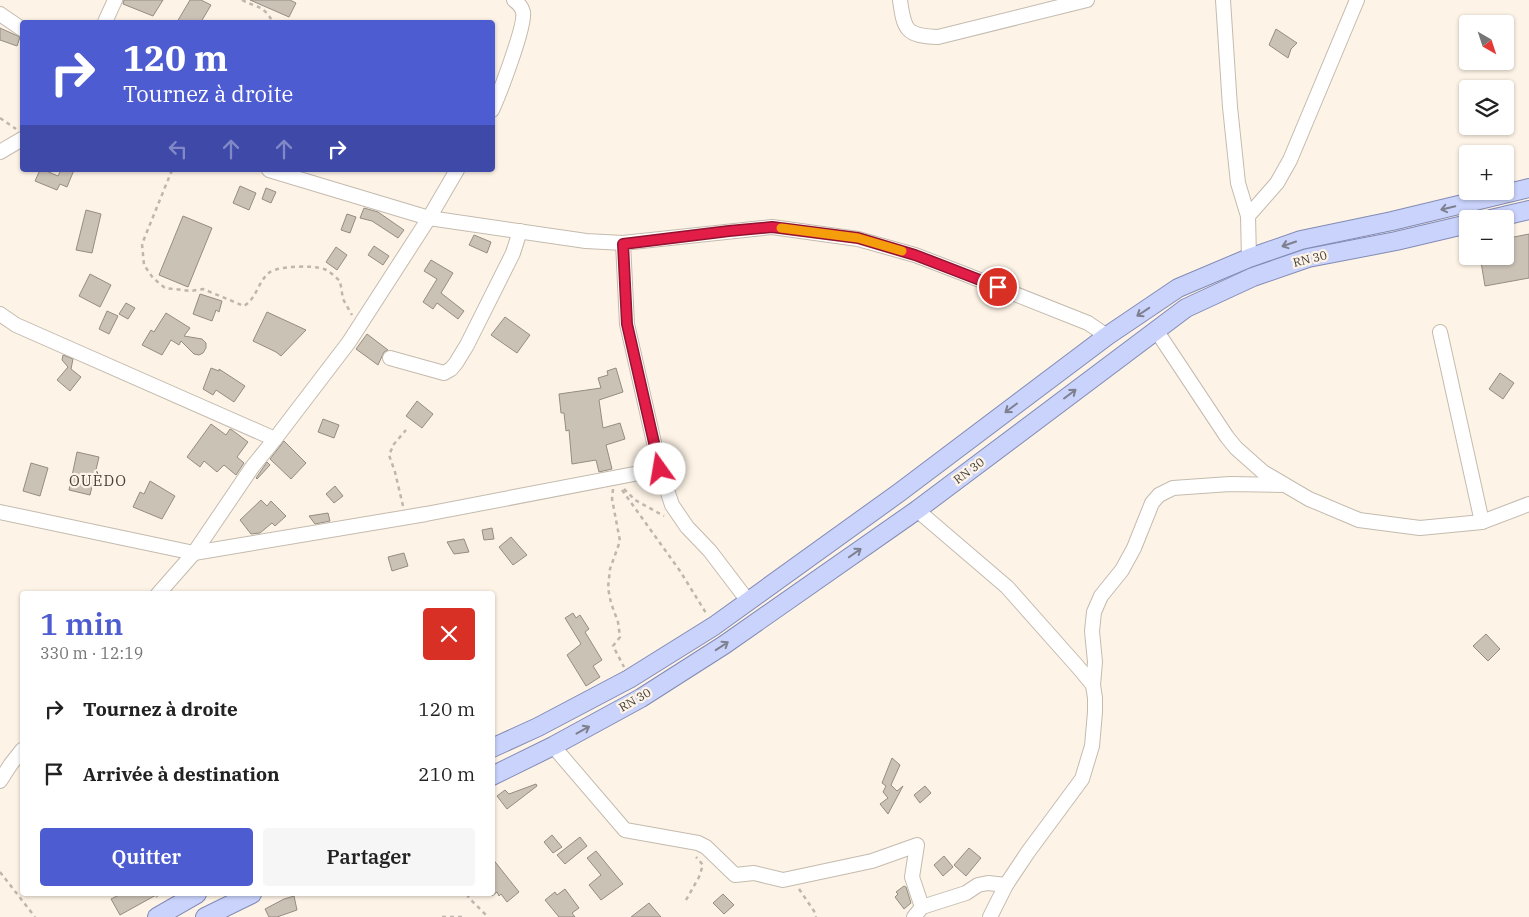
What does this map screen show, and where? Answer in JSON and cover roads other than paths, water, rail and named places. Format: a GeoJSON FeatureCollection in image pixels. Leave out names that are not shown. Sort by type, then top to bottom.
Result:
{"type":"FeatureCollection","features":[{"type":"Feature","properties":{"kind":"main road","name":"RN 30"},"geometry":{"type":"LineString","coordinates":[[495,747],[538,727],[629,679],[714,626],[900,492],[1108,336],[1178,288],[1249,258],[1301,240],[1392,221],[1529,188]]}},
{"type":"Feature","properties":{"kind":"main road"},"geometry":{"type":"LineString","coordinates":[[1514,214],[1529,210]]}},
{"type":"Feature","properties":{"kind":"main road","name":"RN 30"},"geometry":{"type":"LineString","coordinates":[[495,775],[553,746],[641,698],[724,645],[917,510],[1186,308],[1253,277],[1308,258],[1396,241],[1459,226]]}},
{"type":"Feature","properties":{"kind":"main road"},"geometry":{"type":"LineString","coordinates":[[157,917],[194,896]]}},
{"type":"Feature","properties":{"kind":"main road"},"geometry":{"type":"LineString","coordinates":[[204,917],[248,896]]}},
{"type":"Feature","properties":{"kind":"street"},"geometry":{"type":"LineString","coordinates":[[106,20],[115,0]]}},
{"type":"Feature","properties":{"kind":"street"},"geometry":{"type":"LineString","coordinates":[[495,102],[518,40],[524,13],[521,6],[514,0]]}},
{"type":"Feature","properties":{"kind":"street"},"geometry":{"type":"LineString","coordinates":[[900,0],[903,22],[909,30],[918,36],[938,37],[1087,0]]}},
{"type":"Feature","properties":{"kind":"street"},"geometry":{"type":"LineString","coordinates":[[1223,0],[1230,107],[1238,183],[1248,216],[1249,258]]}},
{"type":"Feature","properties":{"kind":"street"},"geometry":{"type":"LineString","coordinates":[[1248,216],[1277,183],[1290,160],[1357,0]]}},
{"type":"Feature","properties":{"kind":"street"},"geometry":{"type":"LineString","coordinates":[[0,14],[20,28]]}},
{"type":"Feature","properties":{"kind":"street"},"geometry":{"type":"LineString","coordinates":[[0,152],[20,139]]}},
{"type":"Feature","properties":{"kind":"street"},"geometry":{"type":"LineString","coordinates":[[284,172],[300,174],[429,218],[586,240],[623,244],[772,227],[858,238],[915,255],[971,276],[1088,323],[1108,336]]}},
{"type":"Feature","properties":{"kind":"street"},"geometry":{"type":"LineString","coordinates":[[161,591],[194,553],[252,466],[275,439],[359,327],[457,172]]}},
{"type":"Feature","properties":{"kind":"street"},"geometry":{"type":"LineString","coordinates":[[390,358],[444,373],[451,369],[467,345],[513,253],[520,231]]}},
{"type":"Feature","properties":{"kind":"street"},"geometry":{"type":"LineString","coordinates":[[623,244],[627,324],[660,469],[672,505],[748,601]]}},
{"type":"Feature","properties":{"kind":"street"},"geometry":{"type":"LineString","coordinates":[[0,314],[16,325],[275,439]]}},
{"type":"Feature","properties":{"kind":"street"},"geometry":{"type":"LineString","coordinates":[[1156,330],[1236,448],[1263,472],[1310,499],[1359,520],[1420,528],[1482,522],[1529,504]]}},
{"type":"Feature","properties":{"kind":"street"},"geometry":{"type":"LineString","coordinates":[[1440,332],[1482,522]]}},
{"type":"Feature","properties":{"kind":"street"},"geometry":{"type":"LineString","coordinates":[[0,512],[194,553],[405,517],[660,469]]}},
{"type":"Feature","properties":{"kind":"street"},"geometry":{"type":"LineString","coordinates":[[990,917],[1006,885],[1028,852],[1082,779],[1092,746],[1095,705],[1092,685],[1095,662],[1092,631],[1094,612],[1100,596],[1122,570],[1134,548],[1152,503],[1165,491],[1173,488],[1230,484],[1285,485]]}},
{"type":"Feature","properties":{"kind":"street"},"geometry":{"type":"LineString","coordinates":[[917,510],[1007,587],[1092,685]]}},
{"type":"Feature","properties":{"kind":"street"},"geometry":{"type":"LineString","coordinates":[[553,746],[625,830],[698,843],[706,847],[735,875],[754,874],[783,880],[872,861],[917,845],[912,877],[918,912],[966,893],[978,885],[988,883],[1006,885]]}},
{"type":"Feature","properties":{"kind":"street"},"geometry":{"type":"LineString","coordinates":[[0,781],[20,753]]}},
{"type":"Feature","properties":{"kind":"district","name":"OUÈDO"},"geometry":{"type":"Point","coordinates":[98,481]}}]}
